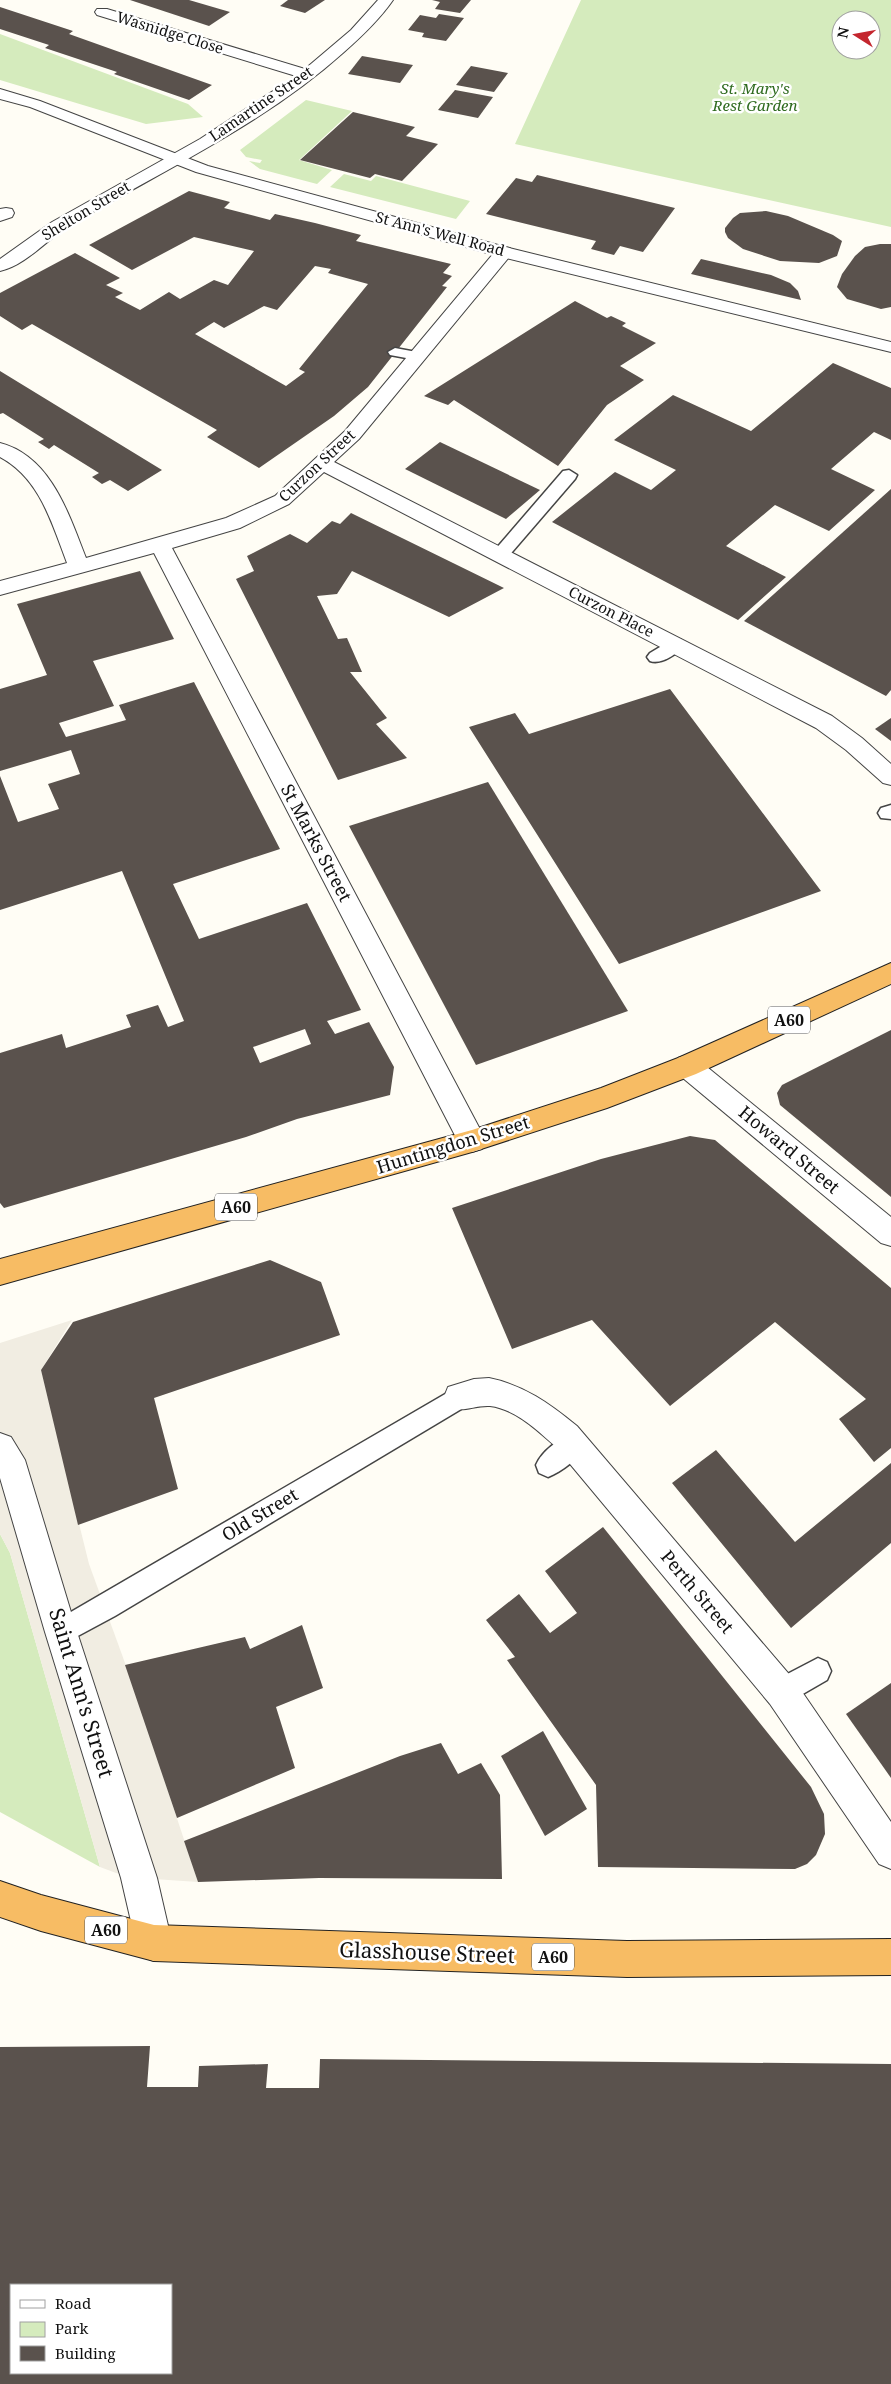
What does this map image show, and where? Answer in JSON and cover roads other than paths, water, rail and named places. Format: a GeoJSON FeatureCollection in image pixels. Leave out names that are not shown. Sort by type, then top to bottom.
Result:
{"type":"FeatureCollection","features":[{"type":"Feature","properties":{"kind":"highway","name":"Huntingdon Street"},"geometry":{"type":"LineString","coordinates":[[0,1272],[472,1141],[607,1097],[687,1066],[891,973]]}},
{"type":"Feature","properties":{"kind":"highway","name":"Glasshouse Street"},"geometry":{"type":"LineString","coordinates":[[0,1900],[154,1943],[627,1959],[891,1957]]}},
{"type":"Feature","properties":{"kind":"street","name":"Lamartine Street"},"geometry":{"type":"LineString","coordinates":[[174,159],[308,75],[354,34],[386,0]]}},
{"type":"Feature","properties":{"kind":"street","name":"Wasnidge Close"},"geometry":{"type":"LineString","coordinates":[[102,12],[308,75]]}},
{"type":"Feature","properties":{"kind":"street","name":"Wasnidge Close"},"geometry":{"type":"LineString","coordinates":[[238,54],[256,44]]}},
{"type":"Feature","properties":{"kind":"street","name":"St Ann's Well Road"},"geometry":{"type":"LineString","coordinates":[[0,94],[35,104],[174,159],[272,189],[504,252],[890,347]]}},
{"type":"Feature","properties":{"kind":"street","name":"Shelton Street"},"geometry":{"type":"LineString","coordinates":[[0,266],[49,231],[174,159]]}},
{"type":"Feature","properties":{"kind":"street","name":"Curzon Street"},"geometry":{"type":"LineString","coordinates":[[0,588],[160,546],[233,523],[282,500],[352,435],[504,252]]}},
{"type":"Feature","properties":{"kind":"street"},"geometry":{"type":"LineString","coordinates":[[0,449],[19,458],[37,475],[46,488],[79,567]]}},
{"type":"Feature","properties":{"kind":"street","name":"Curzon Place"},"geometry":{"type":"LineString","coordinates":[[321,463],[824,722],[854,744],[891,777]]}},
{"type":"Feature","properties":{"kind":"street","name":"St Marks Street"},"geometry":{"type":"LineString","coordinates":[[160,546],[472,1141]]}},
{"type":"Feature","properties":{"kind":"street","name":"Howard Street"},"geometry":{"type":"LineString","coordinates":[[687,1066],[891,1234]]}},
{"type":"Feature","properties":{"kind":"street","name":"Perth Street"},"geometry":{"type":"LineString","coordinates":[[459,1397],[475,1390],[502,1394],[532,1408],[566,1436],[782,1692],[891,1852]]}},
{"type":"Feature","properties":{"kind":"street","name":"Saint Ann's Street"},"geometry":{"type":"LineString","coordinates":[[0,1447],[10,1460],[61,1632],[139,1878],[154,1943]]}},
{"type":"Feature","properties":{"kind":"lane"},"geometry":{"type":"LineString","coordinates":[[396,352],[418,356]]}},
{"type":"Feature","properties":{"kind":"lane"},"geometry":{"type":"LineString","coordinates":[[500,555],[569,475]]}},
{"type":"Feature","properties":{"kind":"lane"},"geometry":{"type":"LineString","coordinates":[[656,657],[675,644]]}},
{"type":"Feature","properties":{"kind":"lane","name":"Old Street"},"geometry":{"type":"LineString","coordinates":[[61,1632],[459,1397]]}},
{"type":"Feature","properties":{"kind":"lane"},"geometry":{"type":"LineString","coordinates":[[548,1465],[574,1445]]}},
{"type":"Feature","properties":{"kind":"lane"},"geometry":{"type":"LineString","coordinates":[[782,1692],[818,1671]]}},
{"type":"Feature","properties":{"kind":"park label","name":"St. Mary's Rest Garden"},"geometry":{"type":"Point","coordinates":[755,98]}}]}
